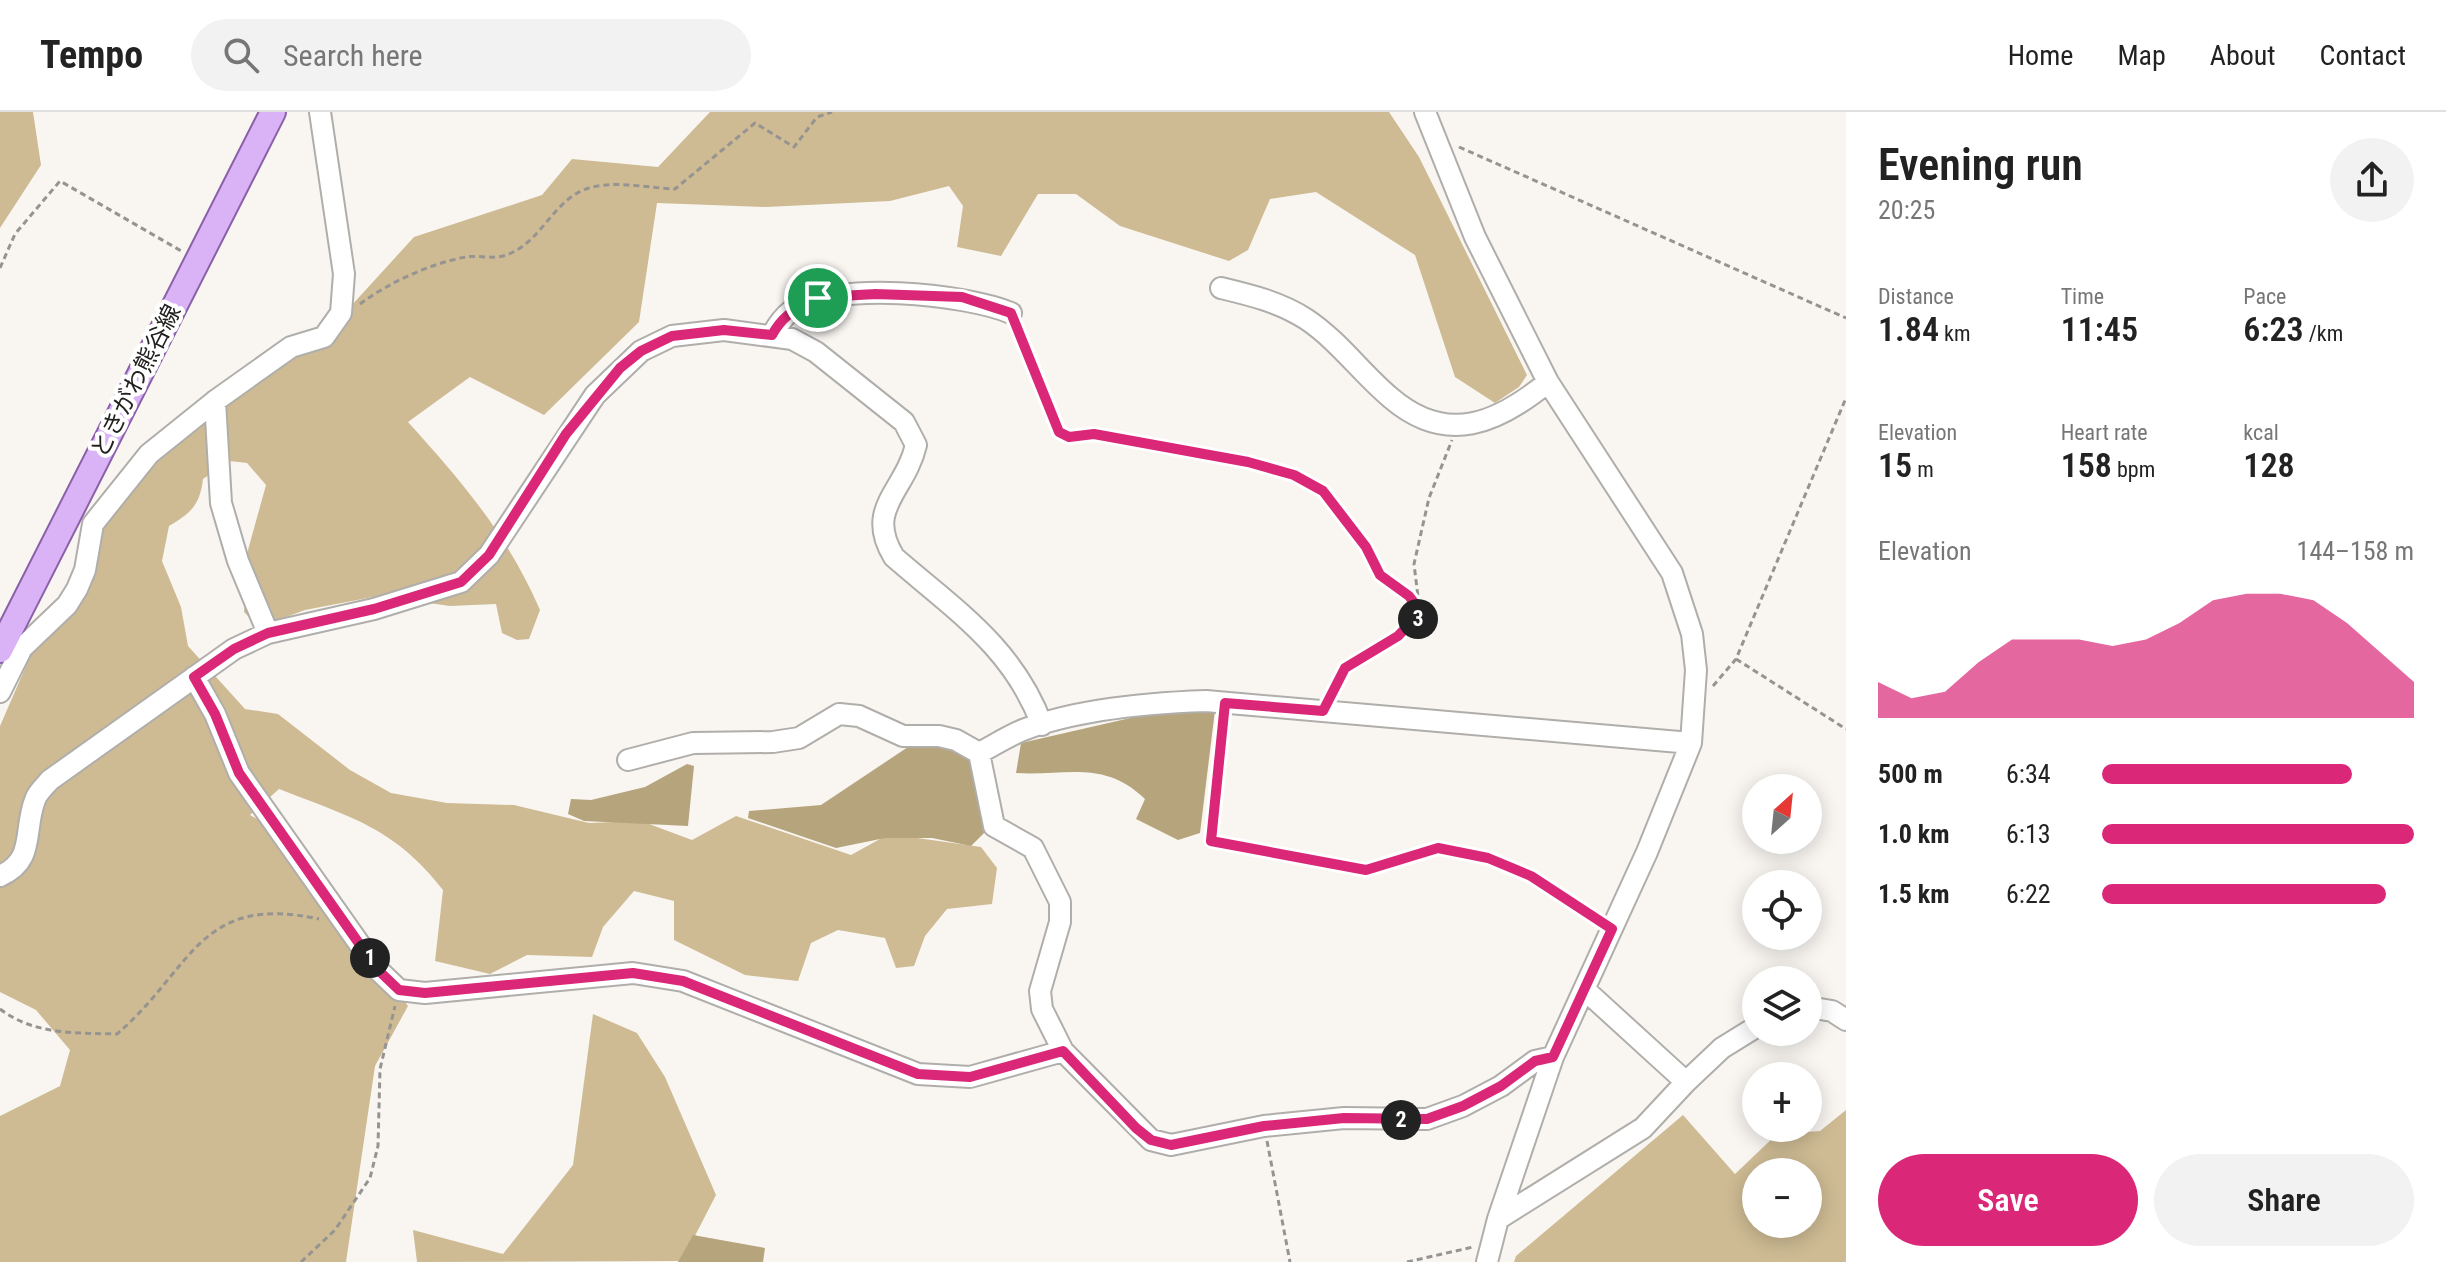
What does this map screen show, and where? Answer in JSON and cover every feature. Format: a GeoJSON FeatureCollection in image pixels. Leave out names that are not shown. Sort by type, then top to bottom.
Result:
{"type":"FeatureCollection","features":[{"type":"Feature","properties":{"kind":"main road","name":"ときがわ熊谷線"},"geometry":{"type":"LineString","coordinates":[[0,650],[273,112]]}},
{"type":"Feature","properties":{"kind":"street"},"geometry":{"type":"LineString","coordinates":[[0,692],[22,648],[67,605],[85,570],[93,524],[149,454],[215,401],[291,347],[324,337],[341,313],[344,274],[320,112]]}},
{"type":"Feature","properties":{"kind":"street"},"geometry":{"type":"LineString","coordinates":[[1425,112],[1475,237],[1548,382],[1672,573],[1692,634],[1695,707],[1691,743],[1612,929],[1553,1057],[1498,1219],[1490,1252]]}},
{"type":"Feature","properties":{"kind":"street"},"geometry":{"type":"LineString","coordinates":[[1221,288],[1259,297],[1305,318],[1329,336],[1391,399],[1405,409],[1456,427],[1501,416],[1548,382]]}},
{"type":"Feature","properties":{"kind":"street"},"geometry":{"type":"LineString","coordinates":[[772,335],[790,311],[818,298],[875,294],[962,297],[1011,313]]}},
{"type":"Feature","properties":{"kind":"street"},"geometry":{"type":"LineString","coordinates":[[0,876],[13,870],[26,855],[35,798],[50,780],[234,649],[268,633],[374,609],[461,582],[489,555],[566,434],[620,368],[641,351],[672,336],[724,330],[792,339],[816,352],[904,422],[913,434],[916,445],[883,515],[880,529],[884,542],[894,557],[993,643],[1022,679],[1042,725]]}},
{"type":"Feature","properties":{"kind":"street"},"geometry":{"type":"LineString","coordinates":[[215,401],[221,503],[238,561],[268,633]]}},
{"type":"Feature","properties":{"kind":"street"},"geometry":{"type":"LineString","coordinates":[[194,677],[215,714],[239,773],[377,969],[399,990],[425,993],[633,973],[683,981],[918,1074],[970,1077],[1063,1051]]}},
{"type":"Feature","properties":{"kind":"street"},"geometry":{"type":"LineString","coordinates":[[979,753],[1023,730],[1151,703],[1225,703],[1691,743]]}},
{"type":"Feature","properties":{"kind":"street"},"geometry":{"type":"LineString","coordinates":[[628,760],[693,743],[773,742],[799,738],[839,714],[859,716],[903,736],[939,736],[956,740],[979,753],[994,826],[1033,848],[1060,902],[1060,922],[1040,991],[1042,1009],[1063,1051],[1151,1140],[1171,1145],[1264,1126],[1344,1118],[1427,1119],[1463,1106],[1501,1086],[1535,1061],[1553,1057]]}},
{"type":"Feature","properties":{"kind":"street"},"geometry":{"type":"LineString","coordinates":[[1584,989],[1686,1082]]}},
{"type":"Feature","properties":{"kind":"street"},"geometry":{"type":"LineString","coordinates":[[1822,1009],[1832,1011],[1846,1020]]}},
{"type":"Feature","properties":{"kind":"street"},"geometry":{"type":"LineString","coordinates":[[1498,1219],[1643,1128],[1722,1048],[1742,1036]]}},
{"type":"Feature","properties":{"kind":"path"},"geometry":{"type":"LineString","coordinates":[[342,290],[358,305],[381,288],[465,257],[503,256],[534,238],[558,208],[583,190],[605,185],[675,189],[755,123],[794,147],[817,117],[832,112]]}},
{"type":"Feature","properties":{"kind":"path"},"geometry":{"type":"LineString","coordinates":[[1436,142],[1460,148],[1846,318]]}},
{"type":"Feature","properties":{"kind":"path"},"geometry":{"type":"LineString","coordinates":[[0,268],[15,234],[60,181],[196,260]]}},
{"type":"Feature","properties":{"kind":"path"},"geometry":{"type":"LineString","coordinates":[[1011,313],[1059,432],[1069,437],[1094,434],[1191,450],[1294,475],[1323,491],[1366,547],[1380,575],[1419,605]]}},
{"type":"Feature","properties":{"kind":"path"},"geometry":{"type":"LineString","coordinates":[[1695,707],[1736,659],[1846,398]]}},
{"type":"Feature","properties":{"kind":"path"},"geometry":{"type":"LineString","coordinates":[[1323,711],[1345,668],[1409,628],[1417,619],[1419,605],[1414,564],[1424,515],[1456,427]]}},
{"type":"Feature","properties":{"kind":"path"},"geometry":{"type":"LineString","coordinates":[[1736,659],[1846,729]]}},
{"type":"Feature","properties":{"kind":"path"},"geometry":{"type":"LineString","coordinates":[[1225,703],[1211,841],[1366,870],[1438,848],[1488,858],[1531,876],[1612,929]]}},
{"type":"Feature","properties":{"kind":"path"},"geometry":{"type":"LineString","coordinates":[[0,1009],[14,1019],[59,1033],[117,1034],[142,1013],[197,945],[222,925],[280,911],[347,925]]}},
{"type":"Feature","properties":{"kind":"path"},"geometry":{"type":"LineString","coordinates":[[301,1262],[335,1230],[370,1178],[378,1146],[380,1069],[399,990]]}},
{"type":"Feature","properties":{"kind":"path"},"geometry":{"type":"LineString","coordinates":[[1264,1126],[1290,1262]]}},
{"type":"Feature","properties":{"kind":"path"},"geometry":{"type":"LineString","coordinates":[[1407,1262],[1490,1252]]}},
{"type":"Feature","properties":{"kind":"shaded area"},"geometry":{"type":"Polygon","coordinates":[[[0,112],[33,112],[41,165],[0,228],[0,112]]]}},
{"type":"Feature","properties":{"kind":"shaded area"},"geometry":{"type":"Polygon","coordinates":[[[710,112],[1389,112],[1419,157],[1527,375],[1519,387],[1495,403],[1455,377],[1415,255],[1316,192],[1270,199],[1248,250],[1229,261],[1120,226],[1076,194],[1038,194],[1001,256],[957,247],[963,206],[949,186],[890,201],[766,207],[657,203],[639,322],[544,415],[470,377],[408,422],[465,488],[513,557],[540,610],[529,639],[517,640],[502,633],[496,604],[450,606],[378,596],[305,610],[259,627],[244,612],[248,550],[266,485],[247,463],[229,461],[203,479],[200,495],[193,507],[169,526],[162,561],[181,607],[188,646],[245,709],[278,714],[350,770],[391,793],[447,803],[514,805],[589,823],[641,821],[692,840],[736,816],[851,855],[889,834],[981,847],[997,868],[992,904],[947,909],[925,936],[914,966],[896,968],[885,938],[838,930],[811,943],[798,981],[745,975],[674,940],[674,901],[634,891],[603,927],[592,957],[527,955],[490,974],[435,961],[443,890],[407,852],[369,826],[279,789],[250,815],[279,831],[408,1006],[375,1066],[346,1262],[0,1262],[0,1116],[60,1086],[70,1050],[36,1010],[0,992],[0,726],[36,643],[109,511],[153,458],[340,318],[414,237],[542,195],[572,159],[658,167],[710,112]]]}},
{"type":"Feature","properties":{"kind":"shaded area"},"geometry":{"type":"Polygon","coordinates":[[[1215,710],[1200,833],[1178,840],[1136,819],[1145,799],[1115,778],[1084,772],[1016,773],[1021,743],[1161,711],[1215,710]]]}},
{"type":"Feature","properties":{"kind":"shaded area"},"geometry":{"type":"Polygon","coordinates":[[[934,743],[969,759],[984,833],[971,846],[932,838],[885,838],[836,848],[748,818],[749,811],[821,805],[908,747],[934,743]]]}},
{"type":"Feature","properties":{"kind":"shaded area"},"geometry":{"type":"Polygon","coordinates":[[[687,764],[694,766],[688,826],[584,821],[568,814],[571,799],[591,800],[645,787],[687,764]]]}},
{"type":"Feature","properties":{"kind":"shaded area"},"geometry":{"type":"Polygon","coordinates":[[[593,1014],[637,1033],[665,1077],[716,1195],[682,1261],[417,1262],[413,1230],[503,1254],[573,1165],[593,1014]]]}},
{"type":"Feature","properties":{"kind":"shaded area"},"geometry":{"type":"Polygon","coordinates":[[[1846,1110],[1846,1262],[1514,1262],[1516,1256],[1683,1115],[1735,1174],[1742,1167],[1742,1238],[1822,1238],[1822,1158],[1752,1158],[1769,1142],[1822,1142],[1822,1129],[1846,1110]]]}},
{"type":"Feature","properties":{"kind":"shaded area"},"geometry":{"type":"Polygon","coordinates":[[[693,1235],[765,1248],[763,1262],[678,1262],[693,1235]]]}},
{"type":"Feature","properties":{"kind":"route"},"geometry":{"type":"LineString","coordinates":[[922,295],[962,297],[993,306],[1011,313],[1059,432],[1069,437],[1094,434],[1248,462],[1294,475],[1323,491],[1366,547],[1374,568],[1419,605],[1421,612],[1398,636],[1345,668],[1323,711],[1225,703],[1211,841],[1366,870],[1438,848],[1488,858],[1531,876],[1612,929],[1553,1057],[1535,1061],[1501,1086],[1463,1106],[1427,1119],[1344,1118],[1264,1126],[1171,1145],[1151,1140],[1136,1128],[1105,1091],[1063,1051],[970,1077],[918,1074],[683,981],[633,973],[425,993],[399,990],[377,969],[239,773],[215,714],[194,677],[234,649],[268,633],[374,609],[461,582],[489,555],[566,434],[595,395],[641,351],[672,336],[699,331],[772,335],[790,311],[818,298],[922,295]]}}]}
